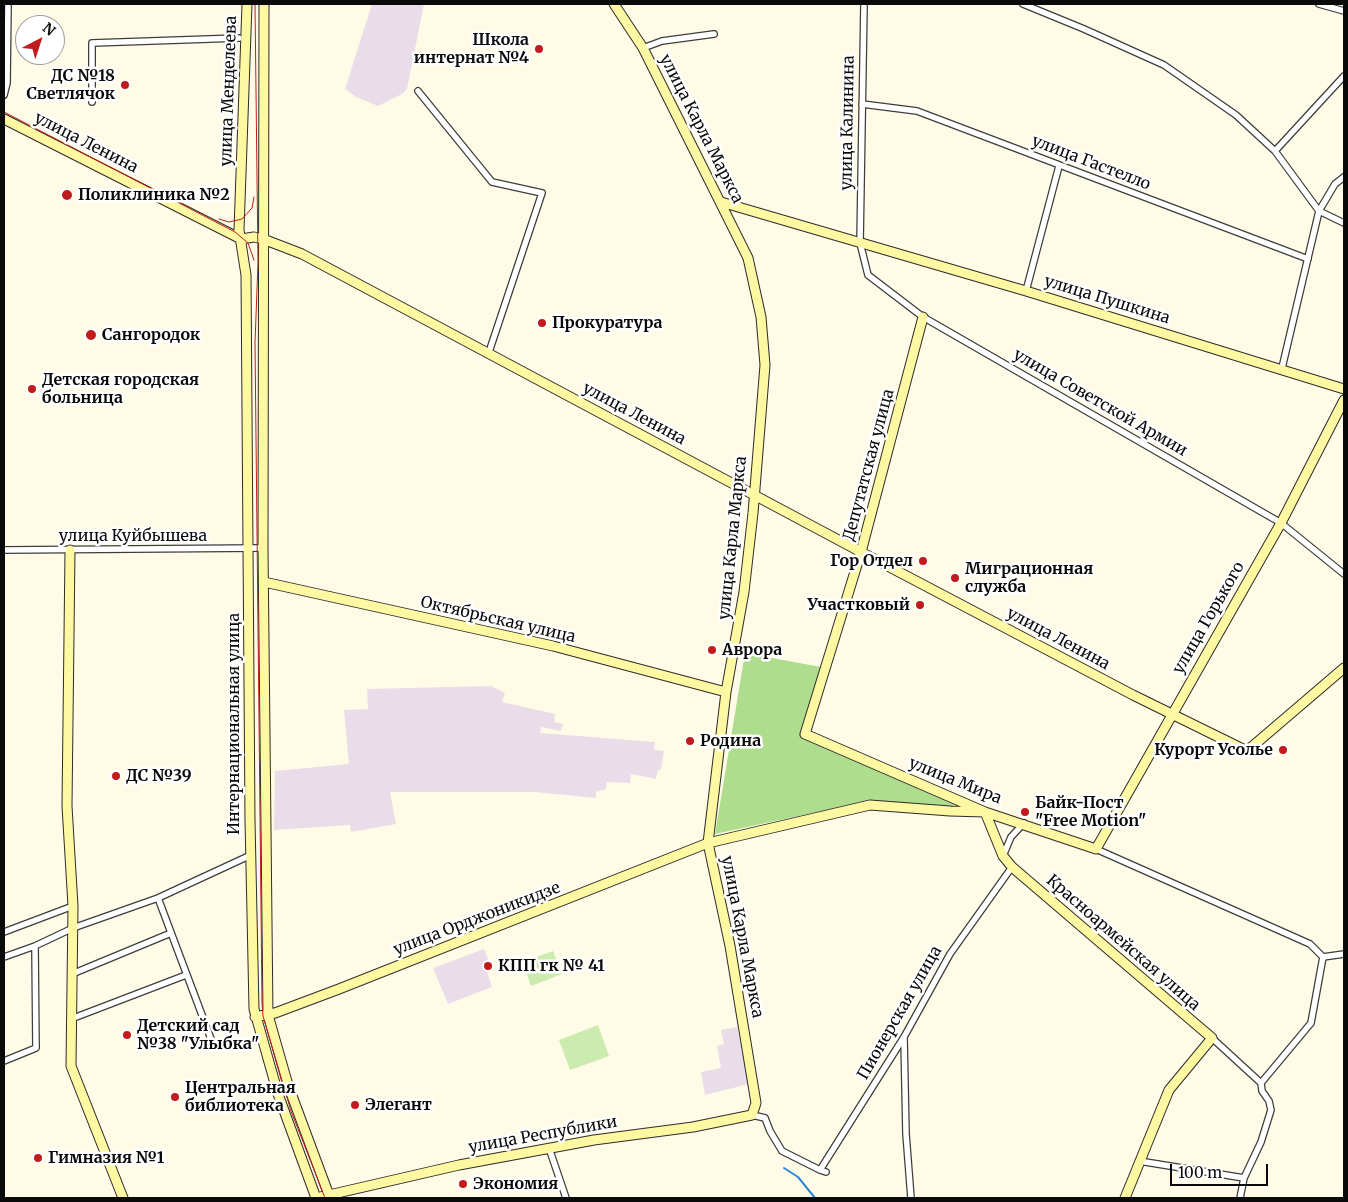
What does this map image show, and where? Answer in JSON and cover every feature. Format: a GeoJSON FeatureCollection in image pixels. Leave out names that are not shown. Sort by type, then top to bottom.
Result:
{"type":"FeatureCollection","features":[{"type":"Feature","properties":{"kind":"street"},"geometry":{"type":"LineString","coordinates":[[4,95],[7,83],[8,4]]}},
{"type":"Feature","properties":{"kind":"street","name":"улица Менделеева"},"geometry":{"type":"LineString","coordinates":[[241,239],[239,230],[247,4]]}},
{"type":"Feature","properties":{"kind":"street","name":"улица Менделеева"},"geometry":{"type":"LineString","coordinates":[[263,239],[264,4]]}},
{"type":"Feature","properties":{"kind":"street","name":"улица Карла Маркса"},"geometry":{"type":"LineString","coordinates":[[614,4],[643,48],[748,258],[761,317],[765,365],[744,592],[726,692],[708,843],[734,964],[756,1103],[752,1115]]}},
{"type":"Feature","properties":{"kind":"street","name":"улица Калинина"},"geometry":{"type":"LineString","coordinates":[[860,243],[864,4]]}},
{"type":"Feature","properties":{"kind":"street"},"geometry":{"type":"LineString","coordinates":[[1022,4],[1084,28],[1164,65],[1236,115],[1275,151],[1319,212],[1344,223]]}},
{"type":"Feature","properties":{"kind":"street"},"geometry":{"type":"LineString","coordinates":[[1319,4],[1344,11]]}},
{"type":"Feature","properties":{"kind":"street"},"geometry":{"type":"LineString","coordinates":[[643,48],[662,41],[714,34]]}},
{"type":"Feature","properties":{"kind":"street"},"geometry":{"type":"LineString","coordinates":[[92,102],[92,43],[239,38]]}},
{"type":"Feature","properties":{"kind":"street"},"geometry":{"type":"LineString","coordinates":[[1275,151],[1344,76]]}},
{"type":"Feature","properties":{"kind":"street"},"geometry":{"type":"LineString","coordinates":[[418,90],[492,182],[542,193],[488,352]]}},
{"type":"Feature","properties":{"kind":"street","name":"улица Гастелло"},"geometry":{"type":"LineString","coordinates":[[862,104],[916,111],[1308,260]]}},
{"type":"Feature","properties":{"kind":"street","name":"улица Ленина"},"geometry":{"type":"LineString","coordinates":[[4,119],[241,239],[254,237],[263,239],[302,254],[861,552],[1246,751],[1344,668]]}},
{"type":"Feature","properties":{"kind":"street"},"geometry":{"type":"LineString","coordinates":[[721,202],[1026,291],[1059,166]]}},
{"type":"Feature","properties":{"kind":"street"},"geometry":{"type":"LineString","coordinates":[[1282,368],[1319,212],[1335,184],[1344,177]]}},
{"type":"Feature","properties":{"kind":"street","name":"улица Пушкина"},"geometry":{"type":"LineString","coordinates":[[721,202],[1026,291],[1282,368],[1344,389]]}},
{"type":"Feature","properties":{"kind":"street","name":"Интернациональная улица"},"geometry":{"type":"LineString","coordinates":[[241,239],[246,269],[251,854],[255,1017],[280,1101],[316,1198]]}},
{"type":"Feature","properties":{"kind":"street","name":"Интернациональная улица"},"geometry":{"type":"LineString","coordinates":[[263,239],[262,548],[264,582],[268,1015],[288,1085],[329,1196]]}},
{"type":"Feature","properties":{"kind":"street","name":"улица Советской Армии"},"geometry":{"type":"LineString","coordinates":[[860,243],[868,275],[923,317],[1281,523],[1344,574]]}},
{"type":"Feature","properties":{"kind":"street","name":"Депутатская улица"},"geometry":{"type":"LineString","coordinates":[[805,734],[861,552],[923,317]]}},
{"type":"Feature","properties":{"kind":"street","name":"улица Горького"},"geometry":{"type":"LineString","coordinates":[[1096,848],[1171,713],[1281,523],[1344,400]]}},
{"type":"Feature","properties":{"kind":"street","name":"улица Куйбышева"},"geometry":{"type":"LineString","coordinates":[[4,550],[262,548]]}},
{"type":"Feature","properties":{"kind":"street"},"geometry":{"type":"LineString","coordinates":[[70,550],[67,806],[73,906],[71,1066],[123,1198]]}},
{"type":"Feature","properties":{"kind":"street","name":"Октябрьская улица"},"geometry":{"type":"LineString","coordinates":[[264,582],[553,646],[726,692]]}},
{"type":"Feature","properties":{"kind":"street","name":"улица Мира"},"geometry":{"type":"LineString","coordinates":[[805,734],[985,812],[1024,823],[1096,848]]}},
{"type":"Feature","properties":{"kind":"street","name":"улица Орджоникидзе"},"geometry":{"type":"LineString","coordinates":[[255,1017],[268,1015],[708,843],[870,805],[950,812],[985,812]]}},
{"type":"Feature","properties":{"kind":"street","name":"Красноармейская улица"},"geometry":{"type":"LineString","coordinates":[[985,812],[1003,856],[1012,867],[1212,1038],[1261,1083]]}},
{"type":"Feature","properties":{"kind":"street"},"geometry":{"type":"LineString","coordinates":[[1003,856],[1011,837],[1024,823]]}},
{"type":"Feature","properties":{"kind":"street"},"geometry":{"type":"LineString","coordinates":[[1096,848],[1310,944],[1324,957]]}},
{"type":"Feature","properties":{"kind":"street"},"geometry":{"type":"LineString","coordinates":[[4,957],[35,946],[73,928],[158,898],[251,854]]}},
{"type":"Feature","properties":{"kind":"street","name":"Пионерская улица"},"geometry":{"type":"LineString","coordinates":[[752,1115],[765,1118],[770,1131],[782,1151],[823,1171],[904,1037],[950,954],[1012,867]]}},
{"type":"Feature","properties":{"kind":"street"},"geometry":{"type":"LineString","coordinates":[[158,898],[211,1039]]}},
{"type":"Feature","properties":{"kind":"street"},"geometry":{"type":"LineString","coordinates":[[4,932],[73,906]]}},
{"type":"Feature","properties":{"kind":"street"},"geometry":{"type":"LineString","coordinates":[[72,974],[171,933]]}},
{"type":"Feature","properties":{"kind":"street"},"geometry":{"type":"LineString","coordinates":[[4,1061],[36,1048],[35,946]]}},
{"type":"Feature","properties":{"kind":"street"},"geometry":{"type":"LineString","coordinates":[[1324,957],[1344,954]]}},
{"type":"Feature","properties":{"kind":"street"},"geometry":{"type":"LineString","coordinates":[[1240,1198],[1244,1178],[1261,1142],[1270,1110],[1270,1101],[1262,1091],[1261,1083],[1310,1023],[1324,957]]}},
{"type":"Feature","properties":{"kind":"street"},"geometry":{"type":"LineString","coordinates":[[71,1019],[186,975]]}},
{"type":"Feature","properties":{"kind":"street"},"geometry":{"type":"LineString","coordinates":[[904,1037],[906,1134],[911,1198]]}},
{"type":"Feature","properties":{"kind":"street"},"geometry":{"type":"LineString","coordinates":[[1125,1198],[1169,1090],[1212,1038]]}},
{"type":"Feature","properties":{"kind":"street","name":"улица Республики"},"geometry":{"type":"LineString","coordinates":[[316,1198],[459,1165],[550,1148],[693,1127],[752,1115]]}},
{"type":"Feature","properties":{"kind":"street"},"geometry":{"type":"LineString","coordinates":[[550,1148],[566,1198]]}},
{"type":"Feature","properties":{"kind":"street"},"geometry":{"type":"LineString","coordinates":[[1139,1161],[1244,1178]]}},
{"type":"Feature","properties":{"kind":"shaded area"},"geometry":{"type":"Polygon","coordinates":[[[372,4],[424,4],[407,89],[402,94],[378,106],[356,97],[345,89],[372,4]]]}},
{"type":"Feature","properties":{"kind":"shaded area"},"geometry":{"type":"Polygon","coordinates":[[[491,686],[505,693],[502,702],[555,714],[554,722],[563,724],[561,731],[541,727],[540,733],[655,742],[654,750],[664,751],[661,770],[658,770],[656,779],[631,774],[630,783],[607,782],[606,789],[596,792],[596,798],[535,792],[390,792],[396,824],[351,832],[350,825],[274,830],[275,771],[349,764],[344,710],[368,709],[367,689],[491,686]]]}},
{"type":"Feature","properties":{"kind":"shaded area"},"geometry":{"type":"Polygon","coordinates":[[[484,949],[492,969],[487,972],[492,987],[448,1004],[433,968],[484,949]]]}},
{"type":"Feature","properties":{"kind":"shaded area"},"geometry":{"type":"Polygon","coordinates":[[[737,1027],[749,1084],[705,1095],[701,1072],[721,1068],[717,1046],[724,1044],[721,1030],[737,1027]]]}},
{"type":"Feature","properties":{"kind":"green space"},"geometry":{"type":"Polygon","coordinates":[[[745,653],[821,667],[800,737],[955,801],[952,809],[868,801],[715,834],[745,653]]]}},
{"type":"Feature","properties":{"kind":"green space"},"geometry":{"type":"Polygon","coordinates":[[[553,951],[562,974],[531,986],[523,962],[553,951]]]}},
{"type":"Feature","properties":{"kind":"green space"},"geometry":{"type":"Polygon","coordinates":[[[598,1025],[609,1056],[570,1070],[559,1040],[598,1025]]]}},
{"type":"Feature","properties":{"kind":"waterway"},"geometry":{"type":"LineString","coordinates":[[784,1168],[798,1177],[815,1198]]}},
{"type":"Feature","properties":{"kind":"tram line"},"geometry":{"type":"LineString","coordinates":[[255,4],[258,262],[255,343],[262,1003],[263,1016],[291,1111],[325,1198]]}},
{"type":"Feature","properties":{"kind":"tram line"},"geometry":{"type":"LineString","coordinates":[[4,112],[235,232],[248,243],[254,260]]}},
{"type":"Feature","properties":{"kind":"tram line"},"geometry":{"type":"LineString","coordinates":[[219,219],[229,222],[242,219],[252,208],[254,197]]}},
{"type":"Feature","properties":{"kind":"place","name":"Школа интернат №4"},"geometry":{"type":"Point","coordinates":[539,49]}},
{"type":"Feature","properties":{"kind":"place","name":"ДС №18 Светлячок"},"geometry":{"type":"Point","coordinates":[125,85]}},
{"type":"Feature","properties":{"kind":"place","name":"Поликлиника №2"},"geometry":{"type":"Point","coordinates":[67,195]}},
{"type":"Feature","properties":{"kind":"place","name":"Прокуратура"},"geometry":{"type":"Point","coordinates":[542,323]}},
{"type":"Feature","properties":{"kind":"place","name":"Сангородок"},"geometry":{"type":"Point","coordinates":[91,335]}},
{"type":"Feature","properties":{"kind":"place","name":"Детская городская больница"},"geometry":{"type":"Point","coordinates":[32,389]}},
{"type":"Feature","properties":{"kind":"place","name":"Гор Отдел"},"geometry":{"type":"Point","coordinates":[923,561]}},
{"type":"Feature","properties":{"kind":"place","name":"Миграционная служба"},"geometry":{"type":"Point","coordinates":[955,578]}},
{"type":"Feature","properties":{"kind":"place","name":"Участковый"},"geometry":{"type":"Point","coordinates":[920,605]}},
{"type":"Feature","properties":{"kind":"place","name":"Аврора"},"geometry":{"type":"Point","coordinates":[712,650]}},
{"type":"Feature","properties":{"kind":"place","name":"Родина"},"geometry":{"type":"Point","coordinates":[690,741]}},
{"type":"Feature","properties":{"kind":"place","name":"Курорт Усолье"},"geometry":{"type":"Point","coordinates":[1283,750]}},
{"type":"Feature","properties":{"kind":"place","name":"ДС №39"},"geometry":{"type":"Point","coordinates":[116,776]}},
{"type":"Feature","properties":{"kind":"place","name":"Байк-Пост \"Free Motion\""},"geometry":{"type":"Point","coordinates":[1025,812]}},
{"type":"Feature","properties":{"kind":"place","name":"КПП гк № 41"},"geometry":{"type":"Point","coordinates":[488,966]}},
{"type":"Feature","properties":{"kind":"place","name":"Детский сад №38 \"Улыбка\""},"geometry":{"type":"Point","coordinates":[127,1035]}},
{"type":"Feature","properties":{"kind":"place","name":"Центральная библиотека"},"geometry":{"type":"Point","coordinates":[175,1097]}},
{"type":"Feature","properties":{"kind":"place","name":"Элегант"},"geometry":{"type":"Point","coordinates":[355,1105]}},
{"type":"Feature","properties":{"kind":"place","name":"Гимназия №1"},"geometry":{"type":"Point","coordinates":[38,1158]}},
{"type":"Feature","properties":{"kind":"place","name":"Экономия"},"geometry":{"type":"Point","coordinates":[463,1184]}}]}
